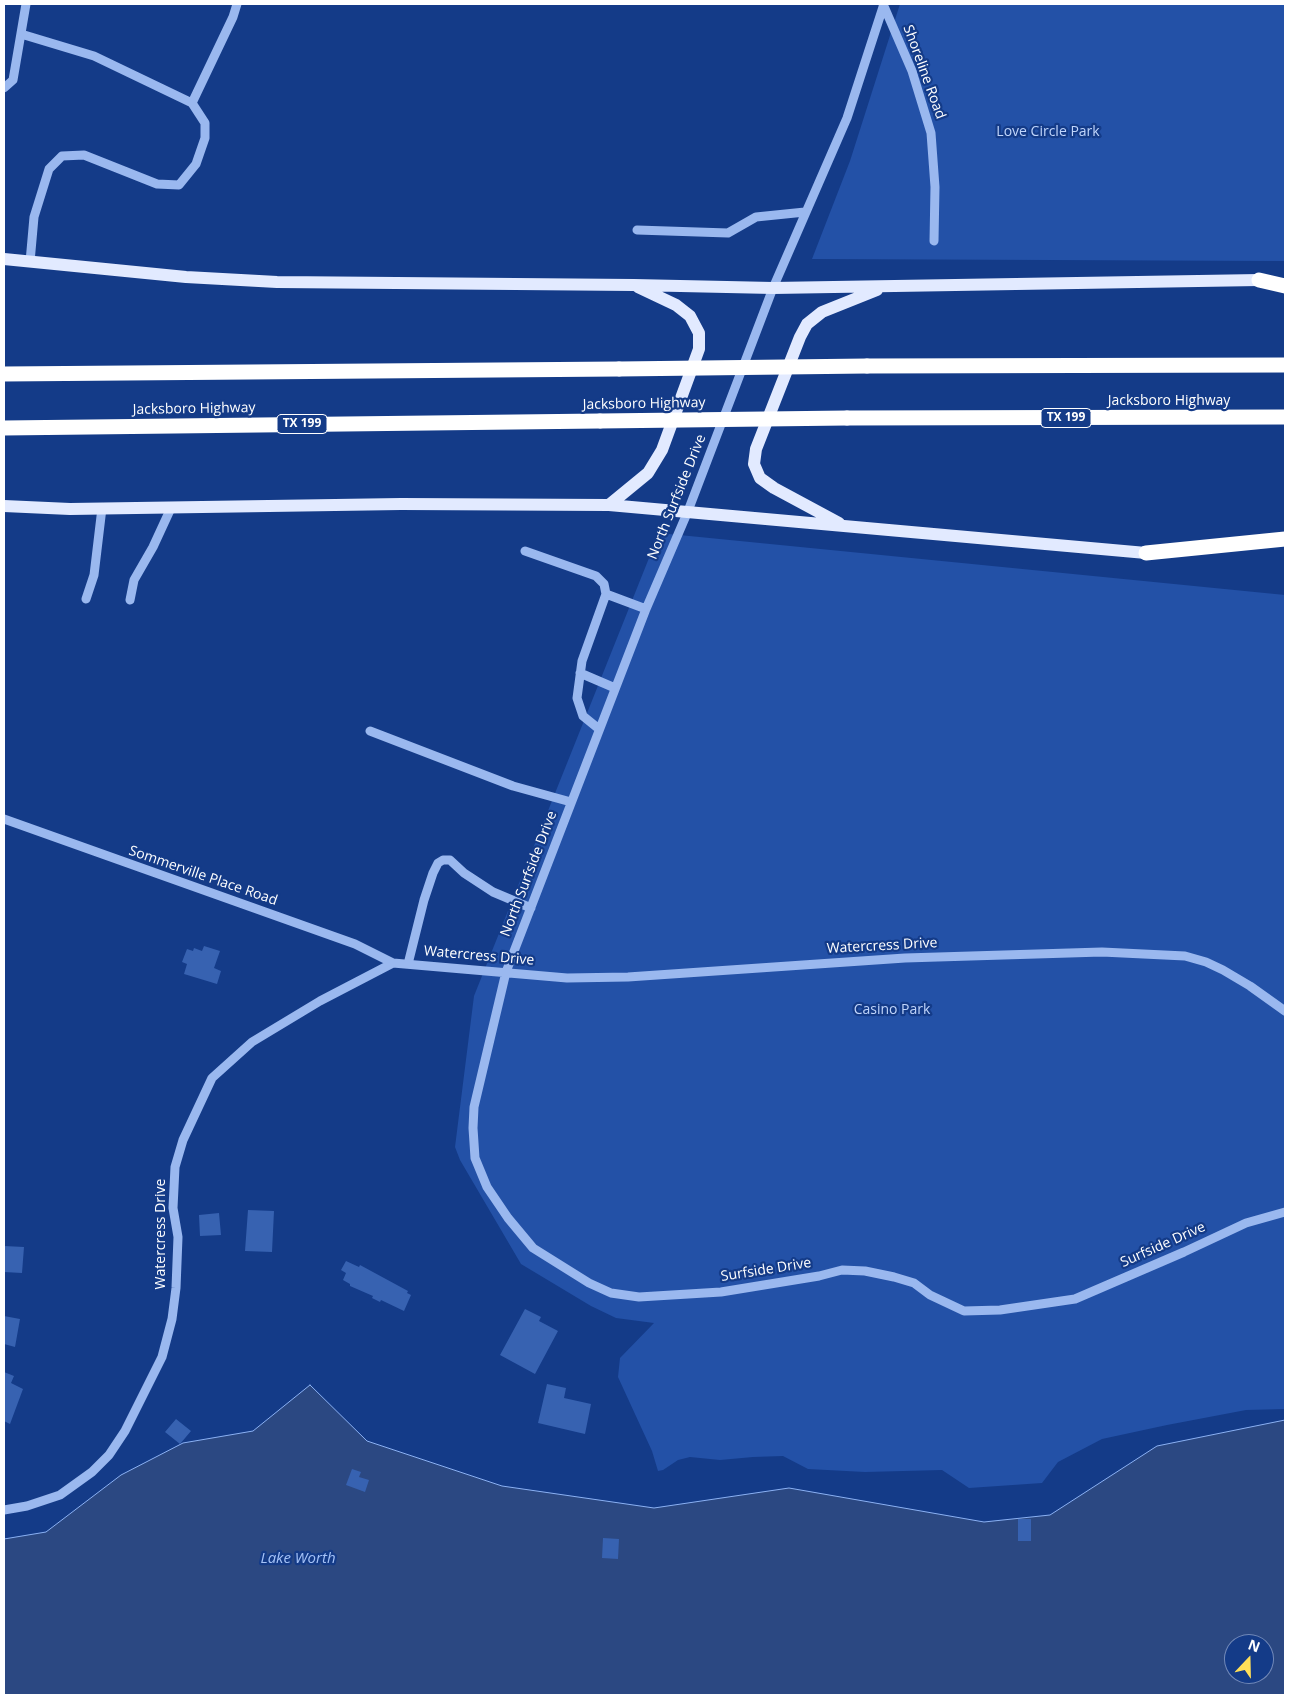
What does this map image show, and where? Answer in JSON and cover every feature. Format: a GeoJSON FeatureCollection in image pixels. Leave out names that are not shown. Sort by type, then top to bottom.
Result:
{"type":"FeatureCollection","features":[{"type":"Feature","properties":{"kind":"highway"},"geometry":{"type":"LineString","coordinates":[[1259,280],[1285,286]]}},
{"type":"Feature","properties":{"kind":"highway"},"geometry":{"type":"LineString","coordinates":[[4,374],[619,370],[868,366],[1285,366]]}},
{"type":"Feature","properties":{"kind":"highway","name":"Jacksboro Highway"},"geometry":{"type":"LineString","coordinates":[[4,428],[846,418],[1285,418]]}},
{"type":"Feature","properties":{"kind":"highway"},"geometry":{"type":"LineString","coordinates":[[1146,553],[1285,539]]}},
{"type":"Feature","properties":{"kind":"main road"},"geometry":{"type":"LineString","coordinates":[[4,259],[186,276],[278,282],[772,288],[1259,280]]}},
{"type":"Feature","properties":{"kind":"main road"},"geometry":{"type":"LineString","coordinates":[[609,505],[648,473],[662,450],[699,349],[699,333],[690,316],[676,305],[634,285]]}},
{"type":"Feature","properties":{"kind":"main road"},"geometry":{"type":"LineString","coordinates":[[844,525],[774,488],[760,478],[754,464],[756,449],[800,337],[807,324],[822,312],[884,287]]}},
{"type":"Feature","properties":{"kind":"main road"},"geometry":{"type":"LineString","coordinates":[[4,506],[70,509],[401,504],[609,505],[1146,553]]}},
{"type":"Feature","properties":{"kind":"street"},"geometry":{"type":"LineString","coordinates":[[4,88],[13,80],[26,4]]}},
{"type":"Feature","properties":{"kind":"street"},"geometry":{"type":"LineString","coordinates":[[192,102],[233,17],[237,4]]}},
{"type":"Feature","properties":{"kind":"street","name":"North Surfside Drive"},"geometry":{"type":"LineString","coordinates":[[506,972],[646,609],[688,511],[772,288],[847,118],[884,4]]}},
{"type":"Feature","properties":{"kind":"street","name":"Shoreline Road"},"geometry":{"type":"LineString","coordinates":[[884,4],[912,71],[931,133],[935,187],[934,240]]}},
{"type":"Feature","properties":{"kind":"street"},"geometry":{"type":"LineString","coordinates":[[21,34],[94,56],[192,102],[205,123],[205,138],[196,164],[179,185],[157,184],[84,155],[62,156],[49,169],[34,217],[30,262]]}},
{"type":"Feature","properties":{"kind":"street"},"geometry":{"type":"LineString","coordinates":[[637,230],[728,233],[756,217],[805,212]]}},
{"type":"Feature","properties":{"kind":"street"},"geometry":{"type":"LineString","coordinates":[[86,599],[94,575],[102,508]]}},
{"type":"Feature","properties":{"kind":"street"},"geometry":{"type":"LineString","coordinates":[[130,600],[134,580],[153,548],[171,508]]}},
{"type":"Feature","properties":{"kind":"street"},"geometry":{"type":"LineString","coordinates":[[525,551],[596,576],[604,584],[606,594],[582,661],[578,698],[583,716],[600,728]]}},
{"type":"Feature","properties":{"kind":"street"},"geometry":{"type":"LineString","coordinates":[[606,594],[646,609]]}},
{"type":"Feature","properties":{"kind":"street"},"geometry":{"type":"LineString","coordinates":[[580,673],[615,688]]}},
{"type":"Feature","properties":{"kind":"street"},"geometry":{"type":"LineString","coordinates":[[370,731],[513,786],[571,802]]}},
{"type":"Feature","properties":{"kind":"street","name":"Sommerville Place Road"},"geometry":{"type":"LineString","coordinates":[[4,820],[355,944],[392,963]]}},
{"type":"Feature","properties":{"kind":"street"},"geometry":{"type":"LineString","coordinates":[[408,964],[430,882],[438,863],[443,860],[450,860],[464,873],[493,892],[530,908]]}},
{"type":"Feature","properties":{"kind":"street","name":"Watercress Drive"},"geometry":{"type":"LineString","coordinates":[[4,1510],[27,1506],[60,1495],[92,1472],[109,1455],[125,1431],[162,1357],[172,1319],[176,1288],[178,1237],[173,1208],[175,1167],[183,1140],[212,1078],[252,1042],[320,1001],[392,963],[567,978],[628,977],[905,958],[1102,952],[1185,956],[1206,962],[1223,970],[1250,986],[1285,1011]]}},
{"type":"Feature","properties":{"kind":"street","name":"Surfside Drive"},"geometry":{"type":"LineString","coordinates":[[506,972],[474,1107],[475,1158],[488,1187],[502,1211],[534,1248],[589,1283],[611,1293],[638,1296],[721,1292],[819,1276],[842,1270],[894,1277],[914,1283],[930,1295],[964,1311],[1000,1310],[1076,1299],[1246,1223],[1285,1212]]}},
{"type":"Feature","properties":{"kind":"green space","name":"Love Circle Park"},"geometry":{"type":"Polygon","coordinates":[[[900,4],[1285,4],[1285,261],[812,259],[850,161],[900,4]]]}},
{"type":"Feature","properties":{"kind":"green space","name":"Casino Park"},"geometry":{"type":"Polygon","coordinates":[[[659,533],[1285,595],[1285,1409],[1246,1410],[1102,1439],[1058,1462],[1042,1483],[969,1488],[942,1470],[865,1472],[808,1469],[783,1456],[720,1460],[690,1457],[678,1460],[663,1470],[658,1471],[652,1451],[618,1377],[620,1358],[654,1323],[616,1318],[591,1306],[521,1264],[460,1160],[455,1147],[474,996],[659,533]]]}},
{"type":"Feature","properties":{"kind":"water","name":"Lake Worth"},"geometry":{"type":"Polygon","coordinates":[[[310,1385],[367,1441],[502,1486],[654,1508],[789,1488],[984,1522],[1050,1515],[1157,1446],[1285,1420],[1285,1695],[4,1695],[4,1539],[46,1532],[121,1475],[183,1443],[253,1431],[310,1385]]]}},
{"type":"Feature","properties":{"kind":"building"},"geometry":{"type":"Polygon","coordinates":[[[204,946],[220,951],[214,968],[221,971],[217,984],[184,974],[187,964],[182,962],[187,949],[193,951],[194,948],[202,951],[204,946]]]}},
{"type":"Feature","properties":{"kind":"building"},"geometry":{"type":"Polygon","coordinates":[[[248,1210],[274,1211],[272,1252],[245,1251],[248,1210]]]}},
{"type":"Feature","properties":{"kind":"building"},"geometry":{"type":"Polygon","coordinates":[[[219,1213],[221,1235],[200,1236],[199,1215],[219,1213]]]}},
{"type":"Feature","properties":{"kind":"building"},"geometry":{"type":"Polygon","coordinates":[[[4,1246],[24,1247],[22,1273],[4,1272],[4,1246]]]}},
{"type":"Feature","properties":{"kind":"building"},"geometry":{"type":"Polygon","coordinates":[[[346,1261],[359,1267],[360,1265],[408,1291],[407,1293],[411,1295],[404,1311],[381,1300],[380,1302],[372,1298],[373,1296],[350,1286],[350,1284],[343,1280],[346,1273],[341,1270],[346,1261]]]}},
{"type":"Feature","properties":{"kind":"building"},"geometry":{"type":"Polygon","coordinates":[[[525,1309],[541,1317],[539,1321],[558,1331],[535,1374],[500,1355],[525,1309]]]}},
{"type":"Feature","properties":{"kind":"building"},"geometry":{"type":"Polygon","coordinates":[[[4,1316],[20,1319],[15,1347],[4,1344],[4,1316]]]}},
{"type":"Feature","properties":{"kind":"building"},"geometry":{"type":"Polygon","coordinates":[[[4,1372],[14,1376],[11,1383],[23,1389],[10,1424],[4,1421],[4,1372]]]}},
{"type":"Feature","properties":{"kind":"building"},"geometry":{"type":"Polygon","coordinates":[[[547,1384],[566,1388],[564,1398],[591,1404],[585,1434],[538,1423],[547,1384]]]}},
{"type":"Feature","properties":{"kind":"building"},"geometry":{"type":"Polygon","coordinates":[[[176,1419],[191,1431],[180,1444],[165,1432],[176,1419]]]}},
{"type":"Feature","properties":{"kind":"building"},"geometry":{"type":"Polygon","coordinates":[[[352,1469],[361,1472],[359,1477],[369,1480],[365,1492],[346,1485],[352,1469]]]}},
{"type":"Feature","properties":{"kind":"building"},"geometry":{"type":"Polygon","coordinates":[[[1018,1519],[1031,1519],[1031,1541],[1018,1541],[1018,1519]]]}},
{"type":"Feature","properties":{"kind":"building"},"geometry":{"type":"Polygon","coordinates":[[[603,1538],[619,1539],[618,1559],[602,1558],[603,1538]]]}}]}
